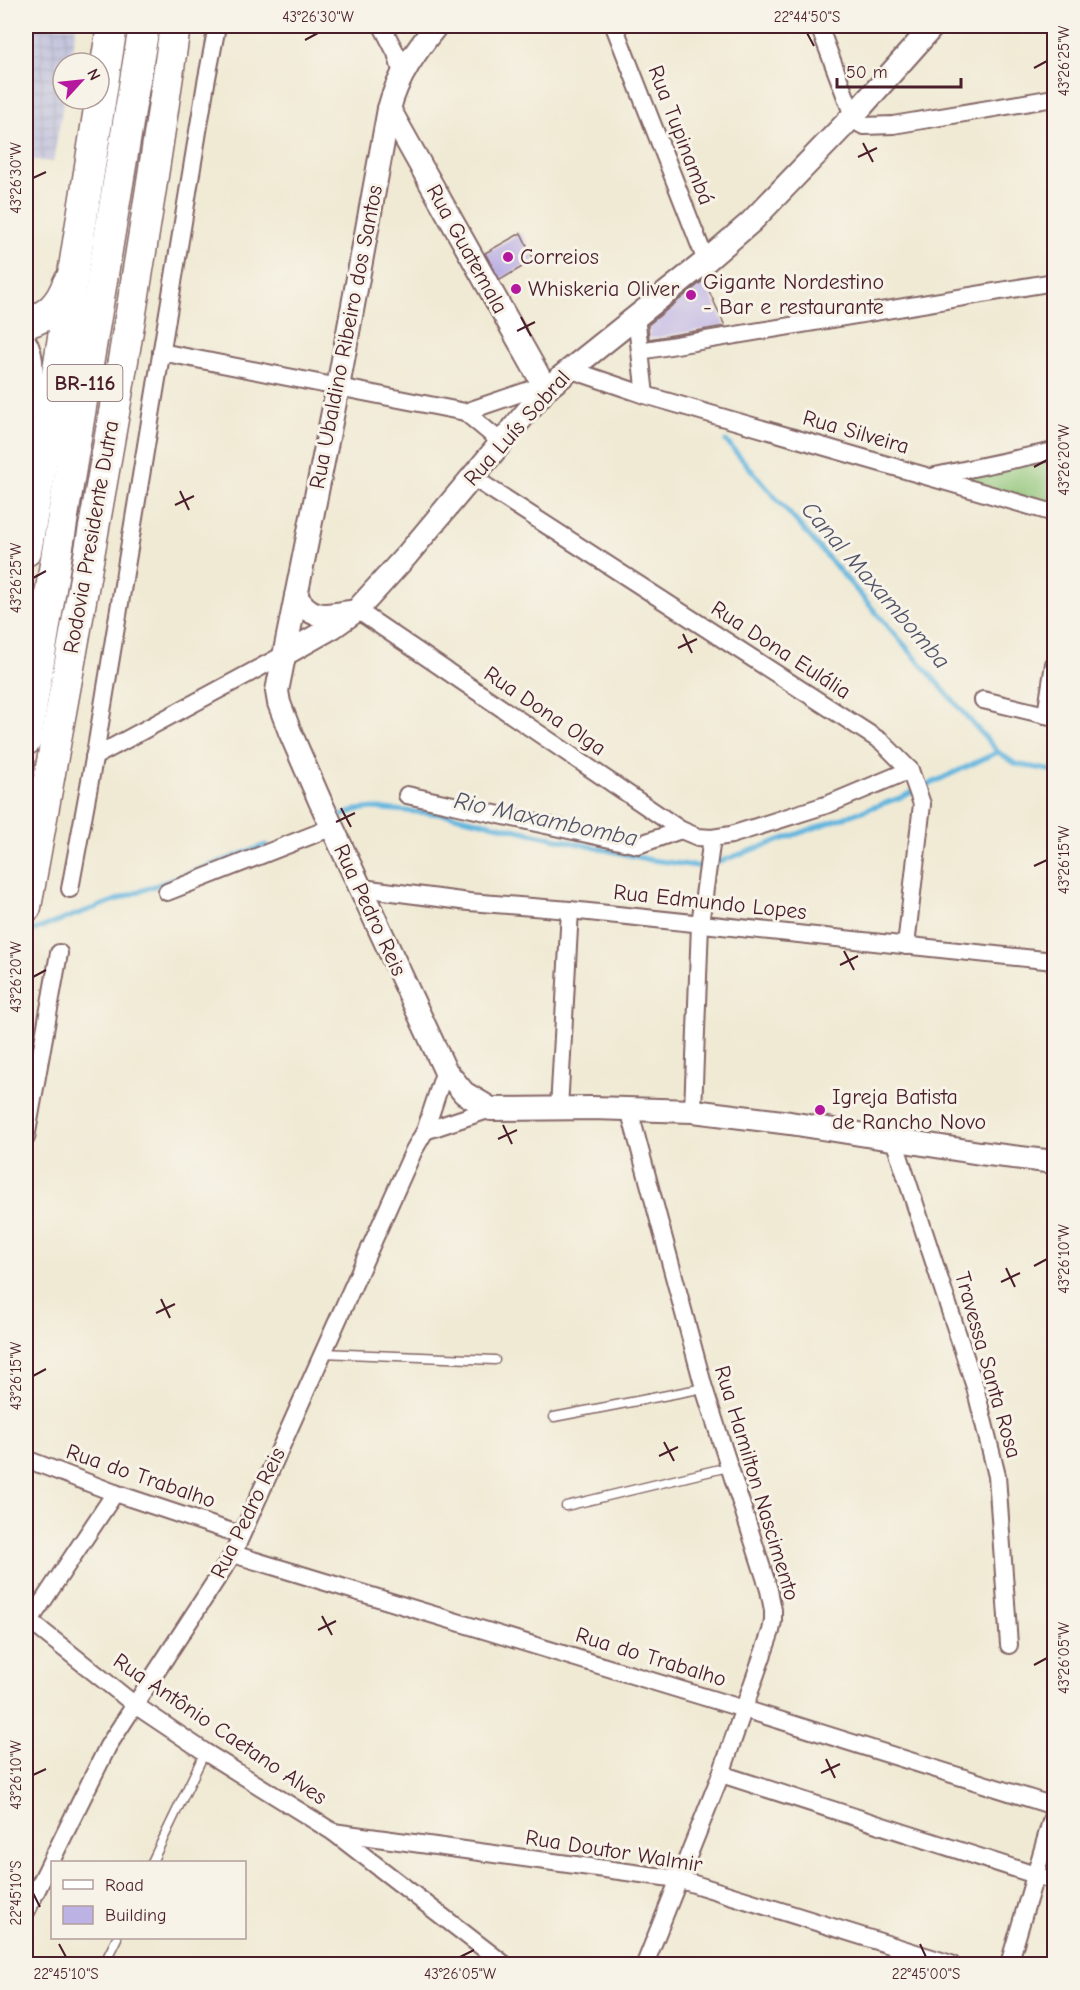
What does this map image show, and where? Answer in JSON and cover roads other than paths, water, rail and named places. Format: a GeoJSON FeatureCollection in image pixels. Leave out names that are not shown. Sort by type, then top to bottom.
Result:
{"type":"FeatureCollection","features":[{"type":"Feature","properties":{"kind":"highway","name":"Rodovia Presidente Dutra"},"geometry":{"type":"LineString","coordinates":[[26,740],[144,26]]}},
{"type":"Feature","properties":{"kind":"highway","name":"Rodovia Presidente Dutra"},"geometry":{"type":"LineString","coordinates":[[26,907],[125,345],[175,26]]}},
{"type":"Feature","properties":{"kind":"highway"},"geometry":{"type":"LineString","coordinates":[[165,100],[185,26]]}},
{"type":"Feature","properties":{"kind":"highway","name":"BR-116"},"geometry":{"type":"LineString","coordinates":[[26,551],[74,266],[108,34]]}},
{"type":"Feature","properties":{"kind":"highway"},"geometry":{"type":"LineString","coordinates":[[26,323],[46,316],[54,309],[64,294],[74,266]]}},
{"type":"Feature","properties":{"kind":"main road","name":"Rua Ubaldino Ribeiro dos Santos"},"geometry":{"type":"LineString","coordinates":[[285,654],[338,387],[389,109],[394,90],[402,74],[436,26]]}},
{"type":"Feature","properties":{"kind":"main road","name":"Rua Luís Sobral"},"geometry":{"type":"LineString","coordinates":[[285,654],[357,610],[407,555],[545,387],[706,261],[751,222],[853,116],[933,26]]}},
{"type":"Feature","properties":{"kind":"main road","name":"Rua Guatemala"},"geometry":{"type":"LineString","coordinates":[[389,109],[545,387]]}},
{"type":"Feature","properties":{"kind":"main road"},"geometry":{"type":"LineString","coordinates":[[296,596],[308,611],[317,615],[357,610]]}},
{"type":"Feature","properties":{"kind":"main road","name":"Rua Pedro Reis"},"geometry":{"type":"LineString","coordinates":[[285,654],[277,691],[279,703],[320,801],[445,1070]]}},
{"type":"Feature","properties":{"kind":"main road"},"geometry":{"type":"LineString","coordinates":[[445,1070],[464,1093],[491,1109],[693,1111],[1054,1162]]}},
{"type":"Feature","properties":{"kind":"street"},"geometry":{"type":"LineString","coordinates":[[70,889],[217,26]]}},
{"type":"Feature","properties":{"kind":"street"},"geometry":{"type":"LineString","coordinates":[[382,26],[396,53],[402,74]]}},
{"type":"Feature","properties":{"kind":"street","name":"Rua Tupinambá"},"geometry":{"type":"LineString","coordinates":[[615,26],[706,261]]}},
{"type":"Feature","properties":{"kind":"street"},"geometry":{"type":"LineString","coordinates":[[819,26],[853,116],[864,126],[892,125],[1054,98]]}},
{"type":"Feature","properties":{"kind":"street"},"geometry":{"type":"LineString","coordinates":[[640,351],[1054,282]]}},
{"type":"Feature","properties":{"kind":"street"},"geometry":{"type":"LineString","coordinates":[[636,316],[645,396]]}},
{"type":"Feature","properties":{"kind":"street"},"geometry":{"type":"LineString","coordinates":[[26,338],[33,353],[35,367],[26,424]]}},
{"type":"Feature","properties":{"kind":"street"},"geometry":{"type":"LineString","coordinates":[[161,352],[465,412],[545,387]]}},
{"type":"Feature","properties":{"kind":"street","name":"Rua Silveira"},"geometry":{"type":"LineString","coordinates":[[569,369],[645,396],[1054,513]]}},
{"type":"Feature","properties":{"kind":"street"},"geometry":{"type":"LineString","coordinates":[[465,412],[501,442]]}},
{"type":"Feature","properties":{"kind":"street"},"geometry":{"type":"LineString","coordinates":[[931,477],[1054,451]]}},
{"type":"Feature","properties":{"kind":"street","name":"Rua Dona Eulália"},"geometry":{"type":"LineString","coordinates":[[472,477],[882,741],[911,773],[922,804],[906,946]]}},
{"type":"Feature","properties":{"kind":"street","name":"Rua Dona Olga"},"geometry":{"type":"LineString","coordinates":[[357,610],[681,830],[698,837],[712,838],[753,828],[829,804],[911,773]]}},
{"type":"Feature","properties":{"kind":"street","name":"Rua Luís Sobral"},"geometry":{"type":"LineString","coordinates":[[94,757],[285,654]]}},
{"type":"Feature","properties":{"kind":"street"},"geometry":{"type":"LineString","coordinates":[[984,700],[1050,716],[1054,664]]}},
{"type":"Feature","properties":{"kind":"street"},"geometry":{"type":"LineString","coordinates":[[407,795],[638,845],[681,830]]}},
{"type":"Feature","properties":{"kind":"street"},"geometry":{"type":"LineString","coordinates":[[167,892],[332,826]]}},
{"type":"Feature","properties":{"kind":"street"},"geometry":{"type":"LineString","coordinates":[[693,1111],[700,924],[712,838]]}},
{"type":"Feature","properties":{"kind":"street","name":"Rua Edmundo Lopes"},"geometry":{"type":"LineString","coordinates":[[362,888],[469,902],[570,910],[1054,962]]}},
{"type":"Feature","properties":{"kind":"street"},"geometry":{"type":"LineString","coordinates":[[559,1109],[570,910]]}},
{"type":"Feature","properties":{"kind":"street"},"geometry":{"type":"LineString","coordinates":[[26,1137],[59,954]]}},
{"type":"Feature","properties":{"kind":"street","name":"Rua Pedro Reis"},"geometry":{"type":"LineString","coordinates":[[51,1861],[108,1746],[233,1554],[414,1150],[426,1131],[445,1070]]}},
{"type":"Feature","properties":{"kind":"street"},"geometry":{"type":"LineString","coordinates":[[426,1131],[491,1109]]}},
{"type":"Feature","properties":{"kind":"street","name":"Rua Hamilton Nascimento"},"geometry":{"type":"LineString","coordinates":[[629,1109],[704,1388],[769,1590],[773,1610],[771,1631],[721,1774],[645,1965]]}},
{"type":"Feature","properties":{"kind":"street","name":"Travessa Santa Rosa"},"geometry":{"type":"LineString","coordinates":[[894,1140],[987,1428],[997,1476],[1009,1645]]}},
{"type":"Feature","properties":{"kind":"street","name":"Rua do Trabalho"},"geometry":{"type":"LineString","coordinates":[[26,1459],[115,1493],[241,1535]]}},
{"type":"Feature","properties":{"kind":"street"},"geometry":{"type":"LineString","coordinates":[[27,1620],[115,1493]]}},
{"type":"Feature","properties":{"kind":"street","name":"Rua do Trabalho"},"geometry":{"type":"LineString","coordinates":[[233,1554],[744,1709],[1054,1809]]}},
{"type":"Feature","properties":{"kind":"street","name":"Rua Antônio Caetano Alves"},"geometry":{"type":"LineString","coordinates":[[27,1620],[135,1705],[333,1832],[504,1965]]}},
{"type":"Feature","properties":{"kind":"street"},"geometry":{"type":"LineString","coordinates":[[721,1774],[1054,1881]]}},
{"type":"Feature","properties":{"kind":"street"},"geometry":{"type":"LineString","coordinates":[[1009,1965],[1054,1809]]}},
{"type":"Feature","properties":{"kind":"street","name":"Rua Doutor Walmir"},"geometry":{"type":"LineString","coordinates":[[333,1832],[678,1879],[951,1965]]}},
{"type":"Feature","properties":{"kind":"street","name":"Rua Pedro Reis"},"geometry":{"type":"LineString","coordinates":[[26,1912],[51,1861]]}},
{"type":"Feature","properties":{"kind":"lane"},"geometry":{"type":"LineString","coordinates":[[322,1353],[495,1360]]}},
{"type":"Feature","properties":{"kind":"lane"},"geometry":{"type":"LineString","coordinates":[[554,1418],[704,1388]]}},
{"type":"Feature","properties":{"kind":"lane"},"geometry":{"type":"LineString","coordinates":[[566,1506],[728,1467]]}},
{"type":"Feature","properties":{"kind":"lane"},"geometry":{"type":"LineString","coordinates":[[153,1861],[205,1752]]}},
{"type":"Feature","properties":{"kind":"lane"},"geometry":{"type":"LineString","coordinates":[[104,1965],[117,1939]]}},
{"type":"Feature","properties":{"kind":"waterway","name":"Canal Maxambomba"},"geometry":{"type":"LineString","coordinates":[[726,441],[998,752],[1016,764],[1054,771]]}},
{"type":"Feature","properties":{"kind":"waterway","name":"Rio Maxambomba"},"geometry":{"type":"LineString","coordinates":[[334,819],[356,810],[373,808],[450,815],[651,860],[704,867],[902,797],[998,752]]}},
{"type":"Feature","properties":{"kind":"waterway","name":"Rio Maxambomba"},"geometry":{"type":"LineString","coordinates":[[26,933],[266,845]]}},
{"type":"Feature","properties":{"kind":"place","name":"Correios"},"geometry":{"type":"Point","coordinates":[508,257]}},
{"type":"Feature","properties":{"kind":"place","name":"Whiskeria Oliver"},"geometry":{"type":"Point","coordinates":[516,289]}},
{"type":"Feature","properties":{"kind":"place","name":"Gigante Nordestino - Bar e restaurante"},"geometry":{"type":"Point","coordinates":[691,295]}},
{"type":"Feature","properties":{"kind":"place","name":"Igreja Batista de Rancho Novo"},"geometry":{"type":"Point","coordinates":[820,1110]}}]}
